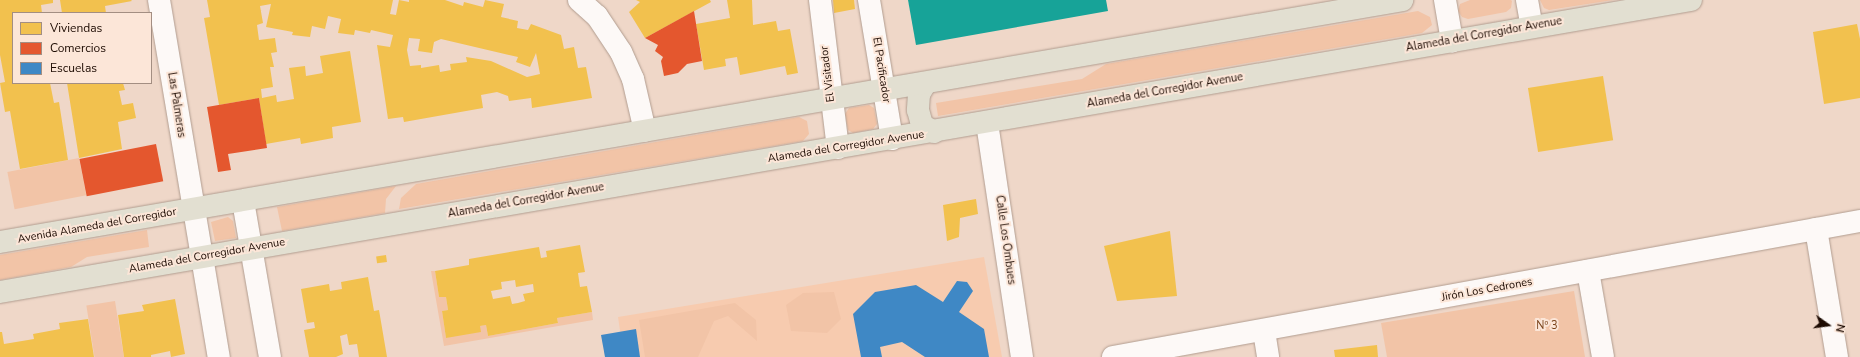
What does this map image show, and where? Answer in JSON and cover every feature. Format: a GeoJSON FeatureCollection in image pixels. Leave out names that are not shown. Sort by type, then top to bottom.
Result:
{"type":"FeatureCollection","features":[{"type":"Feature","properties":{"kind":"main road"},"geometry":{"type":"LineString","coordinates":[[194,209],[925,84],[1402,0]]}},
{"type":"Feature","properties":{"kind":"main road","name":"Alameda del Corregidor Avenue"},"geometry":{"type":"LineString","coordinates":[[0,292],[987,123],[1691,0]]}},
{"type":"Feature","properties":{"kind":"main road"},"geometry":{"type":"LineString","coordinates":[[925,84],[919,94],[918,110],[922,125],[934,132]]}},
{"type":"Feature","properties":{"kind":"main road","name":"Avenida Alameda del Corregidor"},"geometry":{"type":"LineString","coordinates":[[0,242],[194,209]]}},
{"type":"Feature","properties":{"kind":"street","name":"Las Palmeras"},"geometry":{"type":"LineString","coordinates":[[159,0],[219,357]]}},
{"type":"Feature","properties":{"kind":"street"},"geometry":{"type":"LineString","coordinates":[[579,0],[597,16],[621,52],[633,79],[645,131]]}},
{"type":"Feature","properties":{"kind":"street","name":"El Visitador"},"geometry":{"type":"LineString","coordinates":[[820,0],[838,148]]}},
{"type":"Feature","properties":{"kind":"street","name":"El Pacificador"},"geometry":{"type":"LineString","coordinates":[[869,0],[892,139]]}},
{"type":"Feature","properties":{"kind":"street"},"geometry":{"type":"LineString","coordinates":[[1445,0],[1452,41]]}},
{"type":"Feature","properties":{"kind":"street"},"geometry":{"type":"LineString","coordinates":[[1528,0],[1532,27]]}},
{"type":"Feature","properties":{"kind":"street","name":"Calle Los Ombues"},"geometry":{"type":"LineString","coordinates":[[987,123],[1022,357]]}},
{"type":"Feature","properties":{"kind":"street"},"geometry":{"type":"LineString","coordinates":[[243,201],[270,357]]}},
{"type":"Feature","properties":{"kind":"street","name":"Jirón Los Cedrones"},"geometry":{"type":"LineString","coordinates":[[1113,357],[1860,221]]}},
{"type":"Feature","properties":{"kind":"street"},"geometry":{"type":"LineString","coordinates":[[1816,229],[1837,357]]}},
{"type":"Feature","properties":{"kind":"street"},"geometry":{"type":"LineString","coordinates":[[1588,271],[1603,357]]}},
{"type":"Feature","properties":{"kind":"street"},"geometry":{"type":"LineString","coordinates":[[1264,330],[1268,357]]}},
{"type":"Feature","properties":{"kind":"shaded area"},"geometry":{"type":"Polygon","coordinates":[[[984,257],[1002,357],[624,357],[618,317],[984,257]]]}},
{"type":"Feature","properties":{"kind":"green space"},"geometry":{"type":"Polygon","coordinates":[[[1470,0],[1512,1],[1511,8],[1506,12],[1468,19],[1462,17],[1458,11],[1460,4],[1470,0]]]}},
{"type":"Feature","properties":{"kind":"green space"},"geometry":{"type":"Polygon","coordinates":[[[1540,0],[1613,0],[1549,10],[1544,8],[1540,0]]]}},
{"type":"Feature","properties":{"kind":"green space"},"geometry":{"type":"Polygon","coordinates":[[[1418,11],[1430,17],[1432,25],[1422,33],[938,116],[936,103],[1082,79],[1106,64],[1418,11]]]}},
{"type":"Feature","properties":{"kind":"green space"},"geometry":{"type":"Polygon","coordinates":[[[869,105],[874,108],[877,124],[873,129],[853,133],[848,130],[845,114],[849,108],[869,105]]]}},
{"type":"Feature","properties":{"kind":"green space"},"geometry":{"type":"Polygon","coordinates":[[[799,117],[807,121],[809,134],[803,141],[399,209],[401,198],[416,184],[799,117]]]}},
{"type":"Feature","properties":{"kind":"green space"},"geometry":{"type":"Polygon","coordinates":[[[79,158],[86,195],[15,209],[7,172],[79,158]]]}},
{"type":"Feature","properties":{"kind":"green space"},"geometry":{"type":"Polygon","coordinates":[[[396,186],[386,199],[385,213],[282,231],[277,207],[396,186]]]}},
{"type":"Feature","properties":{"kind":"green space"},"geometry":{"type":"Polygon","coordinates":[[[228,217],[233,221],[236,238],[215,241],[211,222],[228,217]]]}},
{"type":"Feature","properties":{"kind":"green space"},"geometry":{"type":"Polygon","coordinates":[[[147,230],[149,247],[87,257],[71,267],[0,280],[0,255],[147,230]]]}},
{"type":"Feature","properties":{"kind":"green space"},"geometry":{"type":"Polygon","coordinates":[[[431,271],[435,271],[439,297],[446,297],[448,310],[442,311],[446,338],[480,326],[486,325],[488,336],[558,323],[557,318],[592,312],[593,320],[444,346],[431,271]]]}},
{"type":"Feature","properties":{"kind":"green space","name":"Nº 3"},"geometry":{"type":"Polygon","coordinates":[[[1574,291],[1585,357],[1387,357],[1381,323],[1574,291]]]}},
{"type":"Feature","properties":{"kind":"green space"},"geometry":{"type":"Polygon","coordinates":[[[834,292],[841,319],[827,333],[791,331],[786,305],[803,293],[834,292]]]}},
{"type":"Feature","properties":{"kind":"green space"},"geometry":{"type":"Polygon","coordinates":[[[115,301],[124,357],[95,357],[86,306],[115,301]]]}},
{"type":"Feature","properties":{"kind":"green space"},"geometry":{"type":"Polygon","coordinates":[[[735,303],[756,320],[757,341],[728,316],[714,321],[698,357],[645,357],[639,320],[735,303]]]}},
{"type":"Feature","properties":{"kind":"building: Viviendas"},"geometry":{"type":"Polygon","coordinates":[[[0,0],[53,0],[53,3],[41,5],[42,12],[12,12],[12,84],[50,84],[54,103],[59,102],[68,160],[20,169],[10,111],[5,112],[0,83],[5,82],[0,55],[0,0]]]}},
{"type":"Feature","properties":{"kind":"building: Viviendas"},"geometry":{"type":"Polygon","coordinates":[[[60,0],[132,1],[105,6],[106,12],[62,12],[60,0]]]}},
{"type":"Feature","properties":{"kind":"building: Viviendas"},"geometry":{"type":"Polygon","coordinates":[[[207,0],[393,0],[390,14],[396,15],[399,0],[409,2],[409,0],[445,0],[463,6],[464,2],[483,7],[485,0],[504,4],[501,17],[518,21],[517,28],[528,30],[531,24],[561,35],[564,49],[574,47],[578,68],[586,67],[592,98],[532,108],[531,98],[509,101],[508,96],[497,92],[481,95],[483,108],[404,122],[403,117],[388,119],[377,45],[390,47],[393,35],[371,30],[370,33],[355,30],[354,35],[338,33],[341,19],[328,16],[325,29],[312,26],[310,37],[292,35],[293,32],[266,27],[271,4],[260,6],[263,23],[257,25],[259,40],[275,38],[277,52],[271,53],[274,67],[270,67],[273,87],[261,89],[262,98],[276,95],[277,102],[294,99],[289,68],[305,66],[306,76],[323,73],[320,56],[350,51],[361,122],[332,127],[333,138],[301,144],[300,138],[266,144],[259,98],[219,105],[204,18],[210,17],[207,0]],[[409,38],[407,50],[410,66],[421,65],[421,68],[439,65],[440,72],[451,70],[450,64],[467,62],[466,57],[491,61],[527,77],[540,74],[536,53],[530,67],[516,62],[518,57],[441,39],[434,42],[432,53],[418,51],[420,39],[409,38]]]}},
{"type":"Feature","properties":{"kind":"building: Viviendas"},"geometry":{"type":"Polygon","coordinates":[[[636,0],[710,0],[711,2],[645,38],[629,12],[640,2],[636,0]]]}},
{"type":"Feature","properties":{"kind":"building: Viviendas"},"geometry":{"type":"Polygon","coordinates":[[[727,0],[752,0],[753,25],[776,21],[778,31],[790,29],[798,73],[787,75],[785,66],[740,75],[737,57],[725,59],[726,66],[704,70],[696,24],[730,18],[727,0]]]}},
{"type":"Feature","properties":{"kind":"building: Viviendas"},"geometry":{"type":"Polygon","coordinates":[[[833,0],[854,0],[855,9],[834,13],[833,0]]]}},
{"type":"Feature","properties":{"kind":"building: Viviendas"},"geometry":{"type":"Polygon","coordinates":[[[1857,24],[1860,39],[1860,98],[1824,104],[1813,32],[1857,24]]]}},
{"type":"Feature","properties":{"kind":"building: Viviendas"},"geometry":{"type":"Polygon","coordinates":[[[1603,76],[1613,140],[1538,152],[1528,88],[1603,76]]]}},
{"type":"Feature","properties":{"kind":"building: Viviendas"},"geometry":{"type":"Polygon","coordinates":[[[67,84],[123,84],[125,90],[119,91],[122,105],[133,103],[136,118],[118,122],[122,149],[79,158],[67,84]]]}},
{"type":"Feature","properties":{"kind":"building: Viviendas"},"geometry":{"type":"Polygon","coordinates":[[[976,199],[978,214],[960,218],[959,237],[947,241],[943,205],[976,199]]]}},
{"type":"Feature","properties":{"kind":"building: Viviendas"},"geometry":{"type":"Polygon","coordinates":[[[1170,231],[1177,296],[1117,301],[1104,246],[1170,231]]]}},
{"type":"Feature","properties":{"kind":"building: Viviendas"},"geometry":{"type":"Polygon","coordinates":[[[580,245],[585,272],[578,273],[580,287],[587,286],[592,312],[557,318],[558,323],[488,336],[486,325],[480,326],[481,332],[446,338],[442,311],[448,310],[446,297],[439,297],[435,271],[469,265],[469,259],[539,247],[541,258],[547,257],[546,251],[580,245]],[[515,280],[501,282],[502,289],[491,291],[493,299],[510,296],[512,304],[518,303],[525,301],[523,294],[534,292],[533,284],[516,287],[515,280]]]}},
{"type":"Feature","properties":{"kind":"building: Viviendas"},"geometry":{"type":"Polygon","coordinates":[[[386,255],[387,262],[377,263],[376,256],[386,255]]]}},
{"type":"Feature","properties":{"kind":"building: Viviendas"},"geometry":{"type":"Polygon","coordinates":[[[368,277],[374,311],[379,310],[387,357],[359,357],[357,344],[349,345],[347,334],[340,336],[343,354],[336,357],[309,357],[304,330],[315,328],[314,322],[307,323],[301,289],[329,284],[330,291],[342,289],[341,282],[368,277]]]}},
{"type":"Feature","properties":{"kind":"building: Viviendas"},"geometry":{"type":"Polygon","coordinates":[[[175,299],[185,354],[171,357],[170,351],[151,355],[151,357],[124,357],[118,315],[144,311],[142,305],[175,299]]]}},
{"type":"Feature","properties":{"kind":"building: Viviendas"},"geometry":{"type":"Polygon","coordinates":[[[88,319],[94,357],[0,357],[0,332],[2,332],[4,344],[34,339],[33,334],[60,329],[59,323],[88,319]]]}},
{"type":"Feature","properties":{"kind":"building: Viviendas"},"geometry":{"type":"Polygon","coordinates":[[[1377,345],[1378,357],[1335,357],[1334,350],[1377,345]]]}},
{"type":"Feature","properties":{"kind":"building: Comercios"},"geometry":{"type":"Polygon","coordinates":[[[694,11],[702,61],[687,64],[678,73],[664,76],[661,61],[663,57],[655,51],[658,45],[645,38],[694,11]]]}},
{"type":"Feature","properties":{"kind":"building: Comercios"},"geometry":{"type":"Polygon","coordinates":[[[259,98],[267,148],[228,154],[231,170],[218,172],[207,107],[259,98]]]}},
{"type":"Feature","properties":{"kind":"building: Comercios"},"geometry":{"type":"Polygon","coordinates":[[[156,144],[163,181],[87,196],[79,159],[156,144]]]}},
{"type":"Feature","properties":{"kind":"building: Escuelas"},"geometry":{"type":"Polygon","coordinates":[[[957,281],[967,282],[973,291],[959,312],[984,329],[989,357],[925,357],[902,342],[880,347],[882,357],[861,357],[853,314],[875,292],[916,285],[943,302],[957,281]]]}},
{"type":"Feature","properties":{"kind":"building: Escuelas"},"geometry":{"type":"Polygon","coordinates":[[[636,329],[640,357],[605,357],[601,335],[636,329]]]}},
{"type":"Feature","properties":{"kind":"building: Público"},"geometry":{"type":"Polygon","coordinates":[[[908,0],[1106,0],[1108,11],[916,45],[908,0]]]}}]}
